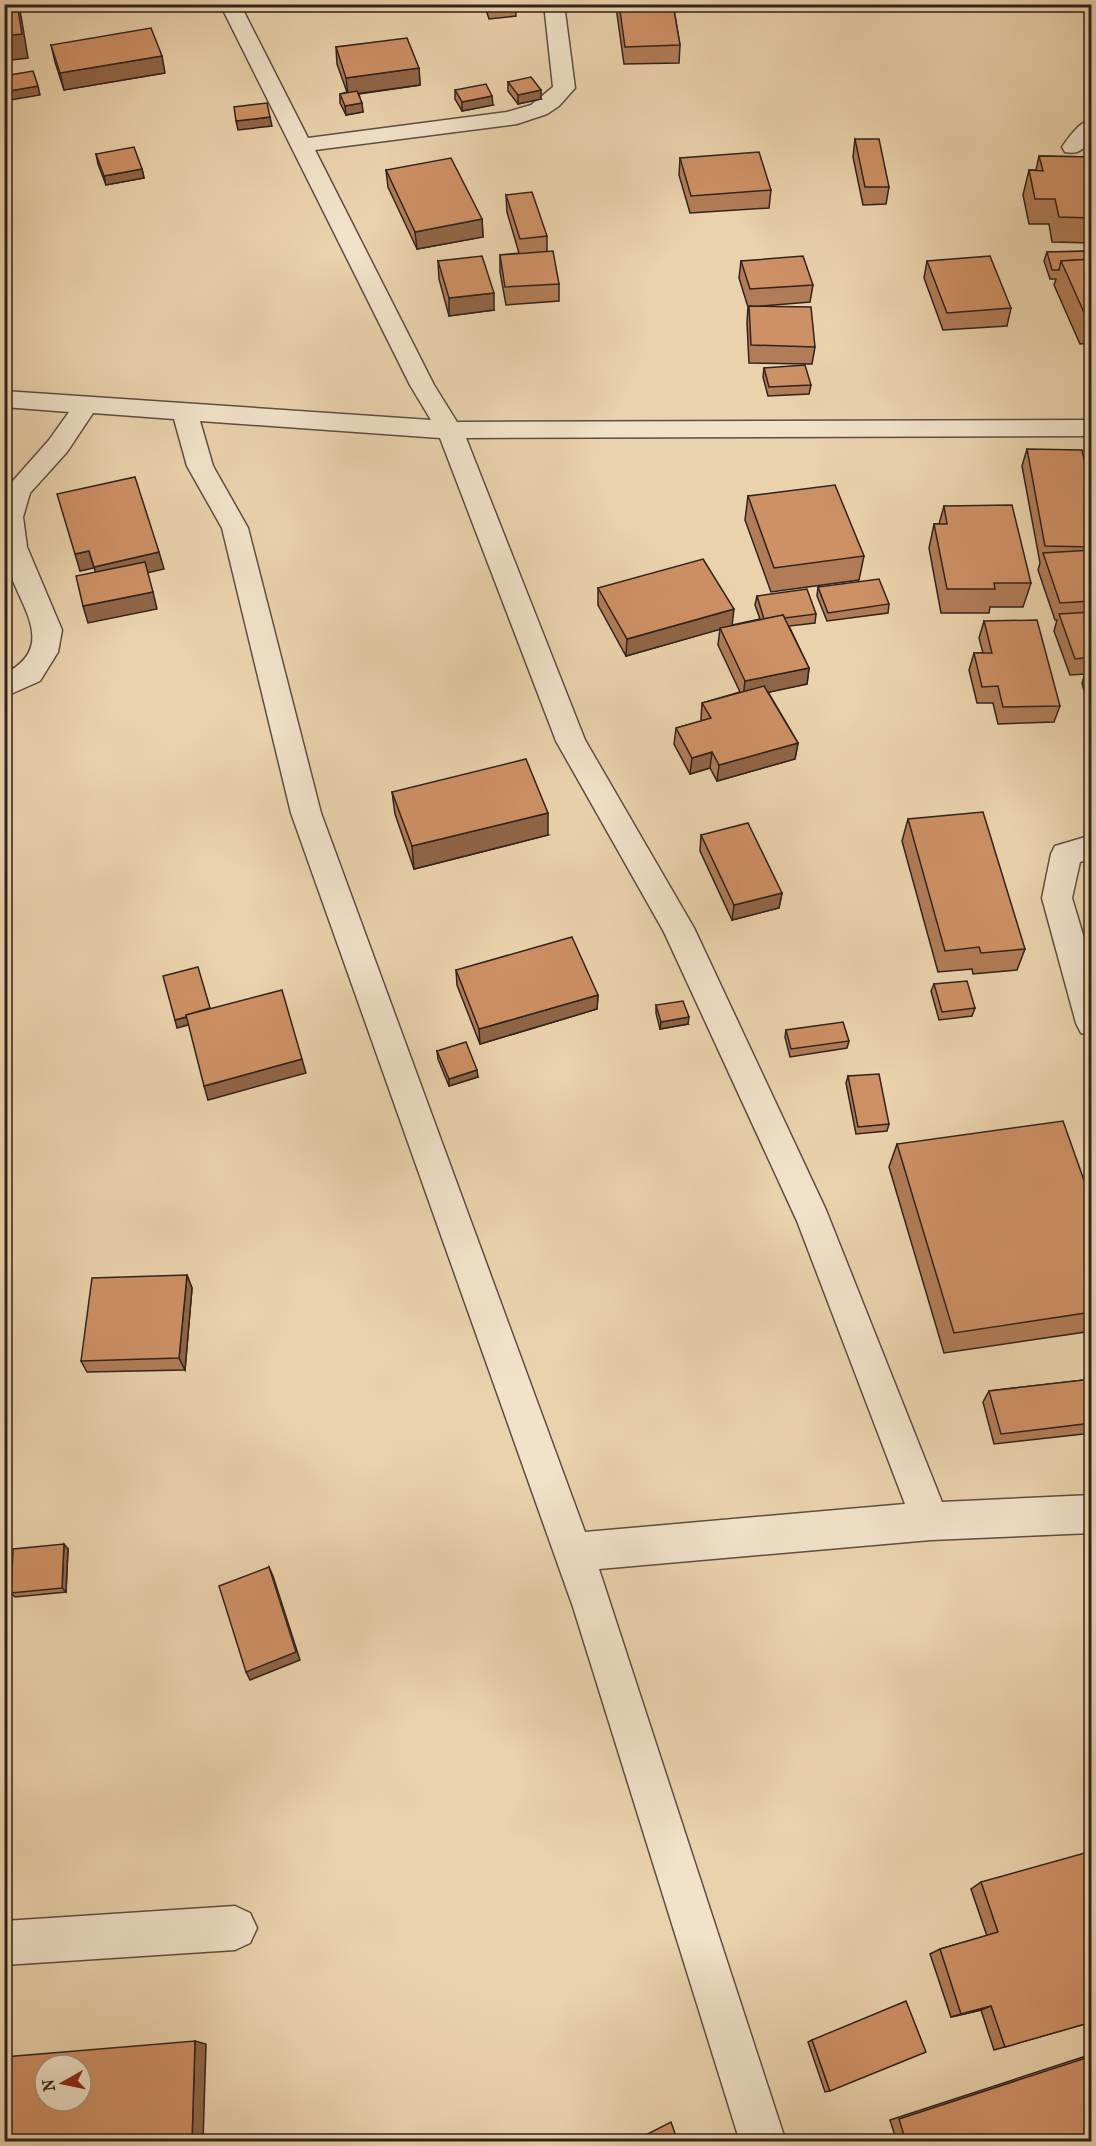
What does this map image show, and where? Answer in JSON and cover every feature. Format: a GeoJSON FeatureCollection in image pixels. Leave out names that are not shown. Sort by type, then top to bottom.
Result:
{"type":"FeatureCollection","features":[{"type":"Feature","properties":{"kind":"street"},"geometry":{"type":"LineString","coordinates":[[230,4],[422,385],[450,430],[571,741],[678,928],[814,1221],[931,1521]]}},
{"type":"Feature","properties":{"kind":"street"},"geometry":{"type":"LineString","coordinates":[[303,145],[533,114],[550,104],[564,88],[554,4]]}},
{"type":"Feature","properties":{"kind":"street"},"geometry":{"type":"LineString","coordinates":[[1073,147],[1092,124]]}},
{"type":"Feature","properties":{"kind":"street"},"geometry":{"type":"LineString","coordinates":[[4,399],[450,430],[1092,428]]}},
{"type":"Feature","properties":{"kind":"street"},"geometry":{"type":"LineString","coordinates":[[4,687],[30,674],[44,652],[48,630],[14,547],[10,517],[12,508],[18,490],[58,446],[86,405]]}},
{"type":"Feature","properties":{"kind":"street"},"geometry":{"type":"LineString","coordinates":[[184,411],[200,466],[235,528],[306,813],[593,1607],[763,2142]]}},
{"type":"Feature","properties":{"kind":"street"},"geometry":{"type":"LineString","coordinates":[[1092,847],[1066,854],[1057,898],[1092,1023]]}},
{"type":"Feature","properties":{"kind":"street"},"geometry":{"type":"LineString","coordinates":[[573,1552],[931,1521],[1092,1514]]}},
{"type":"Feature","properties":{"kind":"street"},"geometry":{"type":"LineString","coordinates":[[4,1943],[235,1928]]}},
{"type":"Feature","properties":{"kind":"building"},"geometry":{"type":"Polygon","coordinates":[[[4,4],[17,4],[22,34],[4,36],[4,4]]]}},
{"type":"Feature","properties":{"kind":"building"},"geometry":{"type":"Polygon","coordinates":[[[487,4],[515,4],[516,8],[488,10],[487,4]]]}},
{"type":"Feature","properties":{"kind":"building"},"geometry":{"type":"Polygon","coordinates":[[[619,4],[673,4],[680,45],[625,47],[619,4]]]}},
{"type":"Feature","properties":{"kind":"building"},"geometry":{"type":"Polygon","coordinates":[[[151,28],[162,56],[60,73],[51,45],[151,28]]]}},
{"type":"Feature","properties":{"kind":"building"},"geometry":{"type":"Polygon","coordinates":[[[407,38],[419,68],[346,78],[336,47],[407,38]]]}},
{"type":"Feature","properties":{"kind":"building"},"geometry":{"type":"Polygon","coordinates":[[[33,71],[38,86],[4,92],[4,76],[33,71]]]}},
{"type":"Feature","properties":{"kind":"building"},"geometry":{"type":"Polygon","coordinates":[[[531,77],[541,90],[518,95],[508,82],[531,77]]]}},
{"type":"Feature","properties":{"kind":"building"},"geometry":{"type":"Polygon","coordinates":[[[486,84],[492,96],[462,102],[455,90],[486,84]]]}},
{"type":"Feature","properties":{"kind":"building"},"geometry":{"type":"Polygon","coordinates":[[[357,91],[362,103],[345,106],[340,94],[357,91]]]}},
{"type":"Feature","properties":{"kind":"building"},"geometry":{"type":"Polygon","coordinates":[[[267,103],[270,117],[236,121],[234,107],[267,103]]]}},
{"type":"Feature","properties":{"kind":"building"},"geometry":{"type":"Polygon","coordinates":[[[855,139],[879,139],[889,187],[865,187],[855,139]]]}},
{"type":"Feature","properties":{"kind":"building"},"geometry":{"type":"Polygon","coordinates":[[[134,147],[142,169],[104,176],[96,154],[134,147]]]}},
{"type":"Feature","properties":{"kind":"building"},"geometry":{"type":"Polygon","coordinates":[[[759,152],[771,190],[691,196],[680,158],[759,152]]]}},
{"type":"Feature","properties":{"kind":"building"},"geometry":{"type":"Polygon","coordinates":[[[1039,156],[1092,157],[1092,218],[1059,217],[1055,199],[1035,199],[1029,170],[1043,171],[1039,156]]]}},
{"type":"Feature","properties":{"kind":"building"},"geometry":{"type":"Polygon","coordinates":[[[451,158],[482,219],[415,232],[386,170],[451,158]]]}},
{"type":"Feature","properties":{"kind":"building"},"geometry":{"type":"Polygon","coordinates":[[[532,192],[547,236],[520,239],[506,195],[532,192]]]}},
{"type":"Feature","properties":{"kind":"building"},"geometry":{"type":"Polygon","coordinates":[[[553,251],[559,284],[505,287],[500,255],[553,251]]]}},
{"type":"Feature","properties":{"kind":"building"},"geometry":{"type":"Polygon","coordinates":[[[1092,251],[1092,259],[1061,261],[1059,270],[1052,270],[1047,252],[1092,251]]]}},
{"type":"Feature","properties":{"kind":"building"},"geometry":{"type":"Polygon","coordinates":[[[482,256],[494,293],[449,298],[438,261],[482,256]]]}},
{"type":"Feature","properties":{"kind":"building"},"geometry":{"type":"Polygon","coordinates":[[[803,256],[813,285],[750,289],[741,261],[803,256]]]}},
{"type":"Feature","properties":{"kind":"building"},"geometry":{"type":"Polygon","coordinates":[[[990,256],[1011,308],[947,313],[927,261],[990,256]]]}},
{"type":"Feature","properties":{"kind":"building"},"geometry":{"type":"Polygon","coordinates":[[[1092,259],[1092,319],[1087,319],[1061,261],[1092,259]]]}},
{"type":"Feature","properties":{"kind":"building"},"geometry":{"type":"Polygon","coordinates":[[[749,306],[811,307],[815,347],[751,345],[749,306]]]}},
{"type":"Feature","properties":{"kind":"building"},"geometry":{"type":"Polygon","coordinates":[[[805,365],[811,385],[769,387],[764,368],[805,365]]]}},
{"type":"Feature","properties":{"kind":"building"},"geometry":{"type":"Polygon","coordinates":[[[1027,449],[1082,450],[1092,494],[1092,547],[1045,546],[1027,449]]]}},
{"type":"Feature","properties":{"kind":"building"},"geometry":{"type":"Polygon","coordinates":[[[135,477],[159,552],[94,567],[89,551],[75,554],[57,494],[135,477]]]}},
{"type":"Feature","properties":{"kind":"building"},"geometry":{"type":"Polygon","coordinates":[[[835,485],[864,556],[774,568],[748,496],[835,485]]]}},
{"type":"Feature","properties":{"kind":"building"},"geometry":{"type":"Polygon","coordinates":[[[1012,505],[1031,583],[994,583],[995,589],[947,589],[934,524],[947,524],[944,506],[1012,505]]]}},
{"type":"Feature","properties":{"kind":"building"},"geometry":{"type":"Polygon","coordinates":[[[1092,550],[1092,601],[1060,603],[1043,553],[1092,550]]]}},
{"type":"Feature","properties":{"kind":"building"},"geometry":{"type":"Polygon","coordinates":[[[703,559],[734,609],[627,639],[598,588],[703,559]]]}},
{"type":"Feature","properties":{"kind":"building"},"geometry":{"type":"Polygon","coordinates":[[[145,562],[153,592],[83,606],[76,576],[145,562]]]}},
{"type":"Feature","properties":{"kind":"building"},"geometry":{"type":"Polygon","coordinates":[[[879,579],[889,604],[828,613],[818,587],[879,579]]]}},
{"type":"Feature","properties":{"kind":"building"},"geometry":{"type":"Polygon","coordinates":[[[807,589],[816,614],[785,618],[783,615],[764,619],[757,596],[807,589]]]}},
{"type":"Feature","properties":{"kind":"building"},"geometry":{"type":"Polygon","coordinates":[[[1092,612],[1092,657],[1075,659],[1059,614],[1092,612]]]}},
{"type":"Feature","properties":{"kind":"building"},"geometry":{"type":"Polygon","coordinates":[[[783,615],[809,668],[745,681],[720,628],[783,615]]]}},
{"type":"Feature","properties":{"kind":"building"},"geometry":{"type":"Polygon","coordinates":[[[1037,620],[1060,706],[1003,707],[998,686],[982,687],[974,653],[992,653],[984,621],[1037,620]]]}},
{"type":"Feature","properties":{"kind":"building"},"geometry":{"type":"Polygon","coordinates":[[[1087,667],[1092,667],[1092,683],[1087,667]]]}},
{"type":"Feature","properties":{"kind":"building"},"geometry":{"type":"Polygon","coordinates":[[[764,686],[798,743],[719,765],[712,752],[692,758],[676,728],[711,718],[702,703],[764,686]]]}},
{"type":"Feature","properties":{"kind":"building"},"geometry":{"type":"Polygon","coordinates":[[[526,759],[548,813],[412,846],[392,792],[526,759]]]}},
{"type":"Feature","properties":{"kind":"building"},"geometry":{"type":"Polygon","coordinates":[[[983,812],[1025,949],[981,953],[979,947],[945,951],[908,819],[983,812]]]}},
{"type":"Feature","properties":{"kind":"building"},"geometry":{"type":"Polygon","coordinates":[[[748,823],[782,893],[734,905],[701,835],[748,823]]]}},
{"type":"Feature","properties":{"kind":"building"},"geometry":{"type":"Polygon","coordinates":[[[572,937],[598,995],[479,1029],[456,970],[572,937]]]}},
{"type":"Feature","properties":{"kind":"building"},"geometry":{"type":"Polygon","coordinates":[[[198,967],[210,1008],[175,1020],[163,976],[198,967]]]}},
{"type":"Feature","properties":{"kind":"building"},"geometry":{"type":"Polygon","coordinates":[[[967,981],[975,1008],[942,1012],[934,984],[967,981]]]}},
{"type":"Feature","properties":{"kind":"building"},"geometry":{"type":"Polygon","coordinates":[[[282,990],[302,1059],[204,1086],[186,1015],[282,990]]]}},
{"type":"Feature","properties":{"kind":"building"},"geometry":{"type":"Polygon","coordinates":[[[683,1001],[689,1017],[661,1022],[656,1005],[683,1001]]]}},
{"type":"Feature","properties":{"kind":"building"},"geometry":{"type":"Polygon","coordinates":[[[843,1022],[849,1041],[791,1049],[786,1030],[843,1022]]]}},
{"type":"Feature","properties":{"kind":"building"},"geometry":{"type":"Polygon","coordinates":[[[466,1042],[477,1070],[449,1079],[437,1051],[466,1042]]]}},
{"type":"Feature","properties":{"kind":"building"},"geometry":{"type":"Polygon","coordinates":[[[879,1074],[889,1124],[858,1127],[848,1076],[879,1074]]]}},
{"type":"Feature","properties":{"kind":"building"},"geometry":{"type":"Polygon","coordinates":[[[1063,1121],[1092,1203],[1092,1312],[954,1333],[897,1144],[1063,1121]]]}},
{"type":"Feature","properties":{"kind":"building"},"geometry":{"type":"Polygon","coordinates":[[[187,1275],[179,1358],[81,1361],[92,1278],[187,1275]]]}},
{"type":"Feature","properties":{"kind":"building"},"geometry":{"type":"Polygon","coordinates":[[[1092,1379],[1092,1423],[1001,1434],[989,1391],[1092,1379]]]}},
{"type":"Feature","properties":{"kind":"building"},"geometry":{"type":"Polygon","coordinates":[[[64,1544],[62,1588],[11,1593],[13,1549],[64,1544]]]}},
{"type":"Feature","properties":{"kind":"building"},"geometry":{"type":"Polygon","coordinates":[[[269,1567],[296,1652],[246,1672],[219,1586],[269,1567]]]}},
{"type":"Feature","properties":{"kind":"building"},"geometry":{"type":"Polygon","coordinates":[[[1092,1851],[1092,2022],[1005,2047],[991,2006],[961,2014],[940,1949],[998,1932],[981,1882],[1092,1851]]]}},
{"type":"Feature","properties":{"kind":"building"},"geometry":{"type":"Polygon","coordinates":[[[906,2001],[926,2052],[830,2091],[812,2040],[906,2001]]]}},
{"type":"Feature","properties":{"kind":"building"},"geometry":{"type":"Polygon","coordinates":[[[195,2041],[192,2142],[4,2142],[4,2057],[33,2055],[33,2113],[93,2113],[93,2053],[52,2053],[195,2041]]]}},
{"type":"Feature","properties":{"kind":"building"},"geometry":{"type":"Polygon","coordinates":[[[1092,2056],[1092,2142],[906,2142],[899,2119],[1092,2056]]]}},
{"type":"Feature","properties":{"kind":"building"},"geometry":{"type":"Polygon","coordinates":[[[671,2122],[678,2142],[632,2142],[671,2122]]]}}]}
